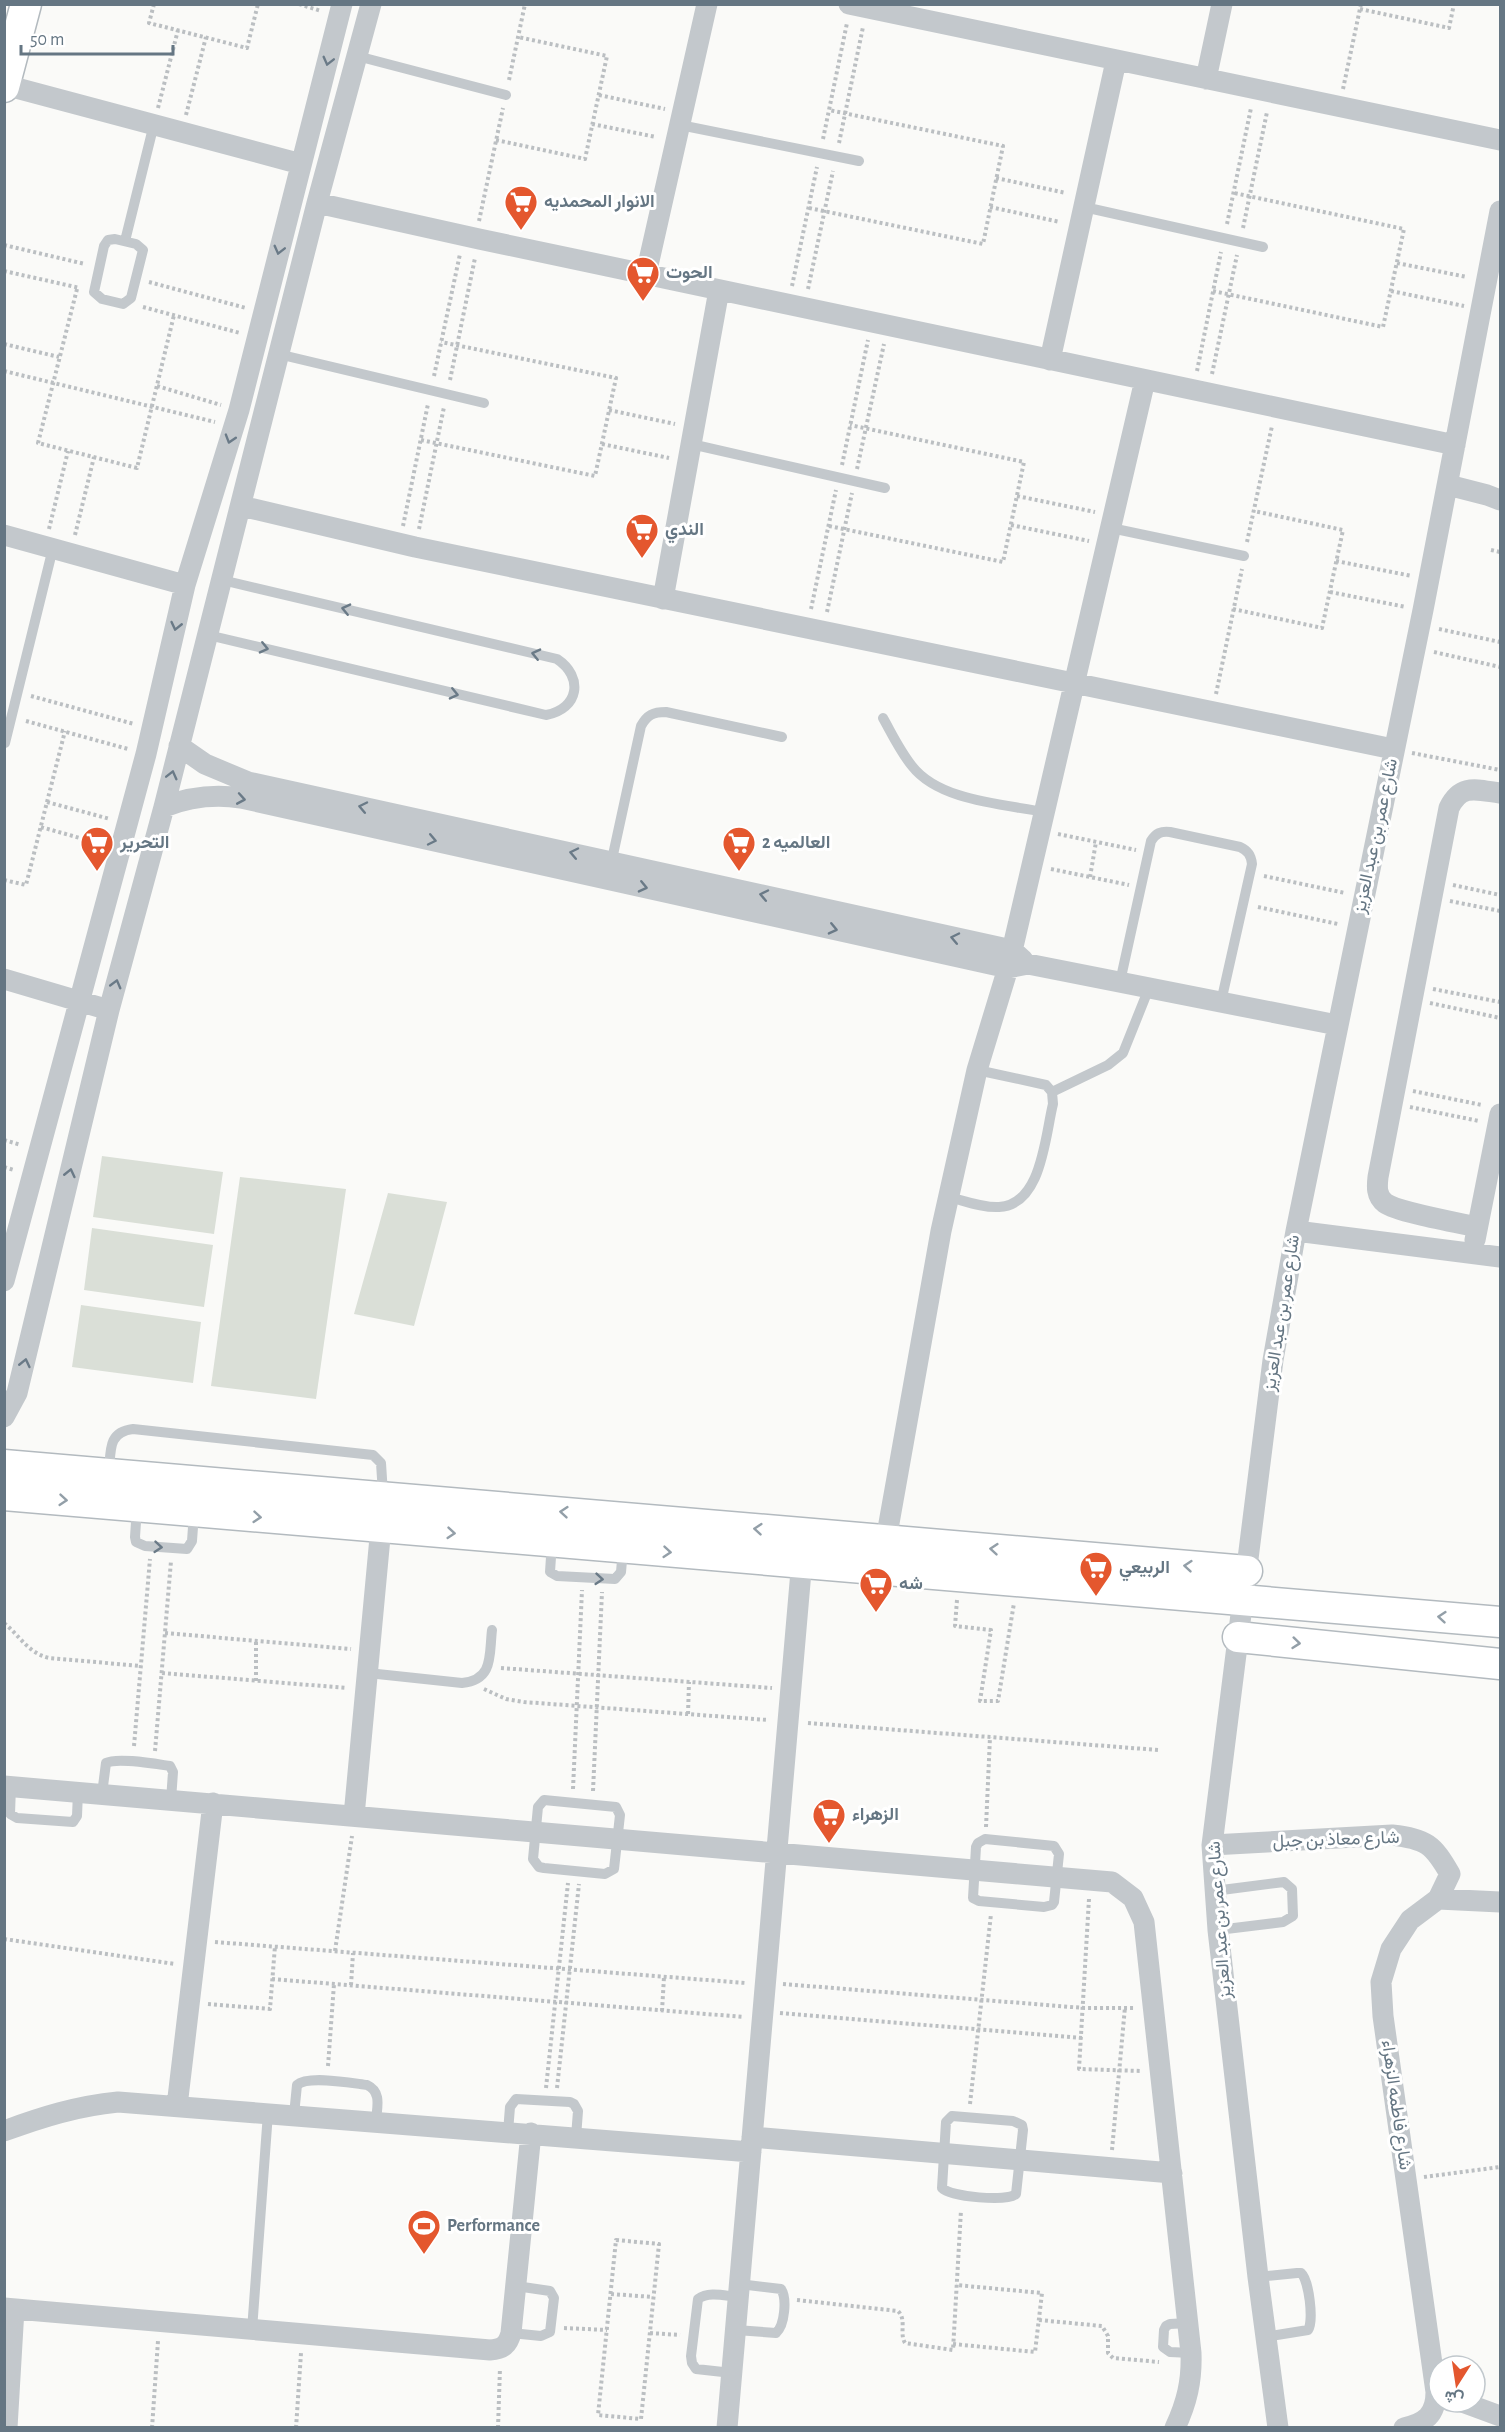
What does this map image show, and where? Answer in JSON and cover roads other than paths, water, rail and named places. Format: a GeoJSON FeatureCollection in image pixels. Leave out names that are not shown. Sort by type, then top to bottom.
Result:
{"type":"FeatureCollection","features":[{"type":"Feature","properties":{"kind":"street"},"geometry":{"type":"LineString","coordinates":[[26,4],[5,86],[301,164]]}},
{"type":"Feature","properties":{"kind":"street"},"geometry":{"type":"LineString","coordinates":[[4,1281],[146,754],[185,585],[236,418],[342,4]]}},
{"type":"Feature","properties":{"kind":"street"},"geometry":{"type":"LineString","coordinates":[[4,1417],[17,1393],[109,1010],[164,807],[317,203],[371,4]]}},
{"type":"Feature","properties":{"kind":"street"},"geometry":{"type":"LineString","coordinates":[[646,274],[707,4]]}},
{"type":"Feature","properties":{"kind":"street"},"geometry":{"type":"LineString","coordinates":[[849,4],[1500,140]]}},
{"type":"Feature","properties":{"kind":"street"},"geometry":{"type":"LineString","coordinates":[[1206,80],[1222,4]]}},
{"type":"Feature","properties":{"kind":"street"},"geometry":{"type":"LineString","coordinates":[[1050,360],[1116,61]]}},
{"type":"Feature","properties":{"kind":"street"},"geometry":{"type":"LineString","coordinates":[[317,203],[476,239],[1455,445]]}},
{"type":"Feature","properties":{"kind":"street","name":"شارع عمر بن عبد العزيز"},"geometry":{"type":"LineString","coordinates":[[1278,2427],[1265,2337],[1218,1930],[1212,1845],[1273,1360],[1296,1231],[1416,648],[1500,216]]}},
{"type":"Feature","properties":{"kind":"street"},"geometry":{"type":"LineString","coordinates":[[663,599],[719,290]]}},
{"type":"Feature","properties":{"kind":"street"},"geometry":{"type":"LineString","coordinates":[[886,1540],[941,1231],[977,1070],[1016,961],[1032,865],[1146,380]]}},
{"type":"Feature","properties":{"kind":"street"},"geometry":{"type":"LineString","coordinates":[[1448,485],[1500,500]]}},
{"type":"Feature","properties":{"kind":"street"},"geometry":{"type":"LineString","coordinates":[[241,506],[399,544],[1394,750]]}},
{"type":"Feature","properties":{"kind":"street"},"geometry":{"type":"LineString","coordinates":[[4,536],[185,585]]}},
{"type":"Feature","properties":{"kind":"street"},"geometry":{"type":"LineString","coordinates":[[179,746],[205,764],[248,782],[610,870],[1016,961],[1337,1026]]}},
{"type":"Feature","properties":{"kind":"street"},"geometry":{"type":"LineString","coordinates":[[1477,1227],[1397,1208],[1384,1203],[1377,1191],[1393,1095],[1449,808],[1455,796],[1466,790],[1500,793]]}},
{"type":"Feature","properties":{"kind":"street"},"geometry":{"type":"LineString","coordinates":[[164,807],[194,798],[225,796],[241,798],[610,870]]}},
{"type":"Feature","properties":{"kind":"street"},"geometry":{"type":"LineString","coordinates":[[4,979],[109,1010]]}},
{"type":"Feature","properties":{"kind":"street"},"geometry":{"type":"LineString","coordinates":[[1472,1254],[1496,1115]]}},
{"type":"Feature","properties":{"kind":"street"},"geometry":{"type":"LineString","coordinates":[[1296,1231],[1500,1257]]}},
{"type":"Feature","properties":{"kind":"street"},"geometry":{"type":"LineString","coordinates":[[4,1465],[1247,1571]]}},
{"type":"Feature","properties":{"kind":"street"},"geometry":{"type":"LineString","coordinates":[[4,1495],[1500,1622]]}},
{"type":"Feature","properties":{"kind":"street"},"geometry":{"type":"LineString","coordinates":[[354,1816],[384,1497]]}},
{"type":"Feature","properties":{"kind":"street"},"geometry":{"type":"LineString","coordinates":[[727,2427],[804,1533]]}},
{"type":"Feature","properties":{"kind":"street"},"geometry":{"type":"LineString","coordinates":[[1238,1637],[1500,1664]]}},
{"type":"Feature","properties":{"kind":"street"},"geometry":{"type":"LineString","coordinates":[[8,1786],[974,1872],[1112,1882],[1133,1898],[1144,1922],[1191,2353],[1191,2376],[1187,2398],[1175,2427]]}},
{"type":"Feature","properties":{"kind":"street"},"geometry":{"type":"LineString","coordinates":[[177,2106],[213,1803]]}},
{"type":"Feature","properties":{"kind":"street","name":"شارع معاذ بن جبل"},"geometry":{"type":"LineString","coordinates":[[1212,1845],[1392,1835],[1417,1838],[1438,1852],[1450,1874],[1438,1899]]}},
{"type":"Feature","properties":{"kind":"street"},"geometry":{"type":"LineString","coordinates":[[1438,1899],[1500,1902]]}},
{"type":"Feature","properties":{"kind":"street","name":"شارع فاطمه الزهراء"},"geometry":{"type":"LineString","coordinates":[[1431,2354],[1383,2016],[1381,1982],[1391,1949],[1410,1920],[1438,1899]]}},
{"type":"Feature","properties":{"kind":"street"},"geometry":{"type":"LineString","coordinates":[[4,2131],[56,2112],[87,2105],[118,2102],[576,2137],[944,2154],[1172,2173]]}},
{"type":"Feature","properties":{"kind":"street"},"geometry":{"type":"LineString","coordinates":[[8,2427],[9,2308],[490,2350],[506,2341],[516,2286],[531,2133]]}},
{"type":"Feature","properties":{"kind":"street"},"geometry":{"type":"LineString","coordinates":[[1404,2427],[1421,2424],[1432,2414]]}},
{"type":"Feature","properties":{"kind":"lane"},"geometry":{"type":"LineString","coordinates":[[357,56],[506,95]]}},
{"type":"Feature","properties":{"kind":"lane"},"geometry":{"type":"LineString","coordinates":[[125,241],[154,124]]}},
{"type":"Feature","properties":{"kind":"lane"},"geometry":{"type":"LineString","coordinates":[[680,126],[859,161]]}},
{"type":"Feature","properties":{"kind":"lane"},"geometry":{"type":"LineString","coordinates":[[1083,210],[1263,247]]}},
{"type":"Feature","properties":{"kind":"lane"},"geometry":{"type":"LineString","coordinates":[[112,239],[125,241],[136,244],[142,250],[131,298],[123,304],[102,299],[94,292],[106,243],[112,239]]}},
{"type":"Feature","properties":{"kind":"lane"},"geometry":{"type":"LineString","coordinates":[[278,354],[484,403]]}},
{"type":"Feature","properties":{"kind":"lane"},"geometry":{"type":"LineString","coordinates":[[691,445],[885,488]]}},
{"type":"Feature","properties":{"kind":"lane"},"geometry":{"type":"LineString","coordinates":[[1110,530],[1244,556]]}},
{"type":"Feature","properties":{"kind":"lane"},"geometry":{"type":"LineString","coordinates":[[5,743],[56,549]]}},
{"type":"Feature","properties":{"kind":"lane"},"geometry":{"type":"LineString","coordinates":[[207,635],[546,715],[555,714],[564,709],[574,692],[571,672],[557,659],[222,580]]}},
{"type":"Feature","properties":{"kind":"lane"},"geometry":{"type":"LineString","coordinates":[[610,870],[640,726],[646,717],[655,712],[666,712],[782,737]]}},
{"type":"Feature","properties":{"kind":"lane"},"geometry":{"type":"LineString","coordinates":[[883,718],[913,767],[931,783],[954,794],[1042,821]]}},
{"type":"Feature","properties":{"kind":"lane"},"geometry":{"type":"LineString","coordinates":[[1120,982],[1149,852],[1155,835],[1162,831],[1170,832],[1247,850],[1251,856],[1250,873],[1221,1002]]}},
{"type":"Feature","properties":{"kind":"lane"},"geometry":{"type":"LineString","coordinates":[[1052,1092],[1108,1065],[1123,1053],[1149,988]]}},
{"type":"Feature","properties":{"kind":"lane"},"geometry":{"type":"LineString","coordinates":[[949,1197],[1000,1207],[1011,1204],[1028,1193],[1036,1174],[1053,1104],[1052,1092],[1041,1083],[977,1070]]}},
{"type":"Feature","properties":{"kind":"lane"},"geometry":{"type":"LineString","coordinates":[[109,1473],[113,1439],[122,1430],[133,1429],[373,1455],[381,1464],[384,1497]]}},
{"type":"Feature","properties":{"kind":"lane"},"geometry":{"type":"LineString","coordinates":[[137,1507],[136,1542],[151,1547],[187,1549],[191,1546],[195,1512]]}},
{"type":"Feature","properties":{"kind":"lane"},"geometry":{"type":"LineString","coordinates":[[552,1542],[550,1572],[557,1576],[615,1579],[619,1577],[623,1548]]}},
{"type":"Feature","properties":{"kind":"lane"},"geometry":{"type":"LineString","coordinates":[[367,1681],[472,1682],[482,1677],[488,1667],[492,1630]]}},
{"type":"Feature","properties":{"kind":"lane"},"geometry":{"type":"LineString","coordinates":[[102,1794],[106,1763],[133,1762],[170,1766],[172,1769],[171,1800]]}},
{"type":"Feature","properties":{"kind":"lane"},"geometry":{"type":"LineString","coordinates":[[8,1786],[10,1814],[17,1818],[73,1822],[76,1816],[78,1792]]}},
{"type":"Feature","properties":{"kind":"lane"},"geometry":{"type":"LineString","coordinates":[[544,1800],[611,1805],[619,1810],[618,1840],[616,1864],[610,1873],[544,1868],[535,1863],[533,1859],[540,1803],[544,1800]]}},
{"type":"Feature","properties":{"kind":"lane"},"geometry":{"type":"LineString","coordinates":[[985,1839],[1054,1846],[1059,1854],[1054,1902],[1049,1907],[975,1900],[973,1898],[974,1872],[976,1847],[985,1839]]}},
{"type":"Feature","properties":{"kind":"lane"},"geometry":{"type":"LineString","coordinates":[[1214,1891],[1284,1882],[1292,1889],[1293,1916],[1283,1922],[1218,1930]]}},
{"type":"Feature","properties":{"kind":"lane"},"geometry":{"type":"LineString","coordinates":[[294,2115],[297,2085],[307,2080],[372,2087],[378,2096],[376,2121]]}},
{"type":"Feature","properties":{"kind":"lane"},"geometry":{"type":"LineString","coordinates":[[508,2132],[512,2102],[520,2098],[570,2102],[577,2107],[576,2137]]}},
{"type":"Feature","properties":{"kind":"lane"},"geometry":{"type":"LineString","coordinates":[[252,2330],[268,2113]]}},
{"type":"Feature","properties":{"kind":"lane"},"geometry":{"type":"LineString","coordinates":[[957,2115],[1018,2122],[1023,2130],[1018,2189],[1012,2198],[946,2192],[942,2188],[944,2154],[948,2118],[957,2115]]}},
{"type":"Feature","properties":{"kind":"lane"},"geometry":{"type":"LineString","coordinates":[[1258,2277],[1301,2273],[1307,2280],[1311,2320],[1308,2330],[1265,2337]]}},
{"type":"Feature","properties":{"kind":"lane"},"geometry":{"type":"LineString","coordinates":[[506,2341],[541,2336],[550,2332],[551,2328],[554,2294],[546,2289],[516,2286]]}},
{"type":"Feature","properties":{"kind":"lane"},"geometry":{"type":"LineString","coordinates":[[732,2373],[696,2369],[692,2363],[698,2299],[704,2295],[739,2290],[781,2289],[784,2299],[782,2325],[776,2333],[736,2330]]}},
{"type":"Feature","properties":{"kind":"place","name":"الانوار المحمديه"},"geometry":{"type":"Point","coordinates":[521,231]}},
{"type":"Feature","properties":{"kind":"place","name":"الحوت"},"geometry":{"type":"Point","coordinates":[643,302]}},
{"type":"Feature","properties":{"kind":"place","name":"الندي"},"geometry":{"type":"Point","coordinates":[642,559]}},
{"type":"Feature","properties":{"kind":"place","name":"التحرير"},"geometry":{"type":"Point","coordinates":[97,872]}},
{"type":"Feature","properties":{"kind":"place","name":"العالميه 2"},"geometry":{"type":"Point","coordinates":[739,872]}},
{"type":"Feature","properties":{"kind":"place","name":"الربيعي"},"geometry":{"type":"Point","coordinates":[1096,1597]}},
{"type":"Feature","properties":{"kind":"place","name":"شه"},"geometry":{"type":"Point","coordinates":[876,1613]}},
{"type":"Feature","properties":{"kind":"place","name":"الزهراء"},"geometry":{"type":"Point","coordinates":[829,1844]}},
{"type":"Feature","properties":{"kind":"place","name":"Performance"},"geometry":{"type":"Point","coordinates":[424,2255]}}]}
